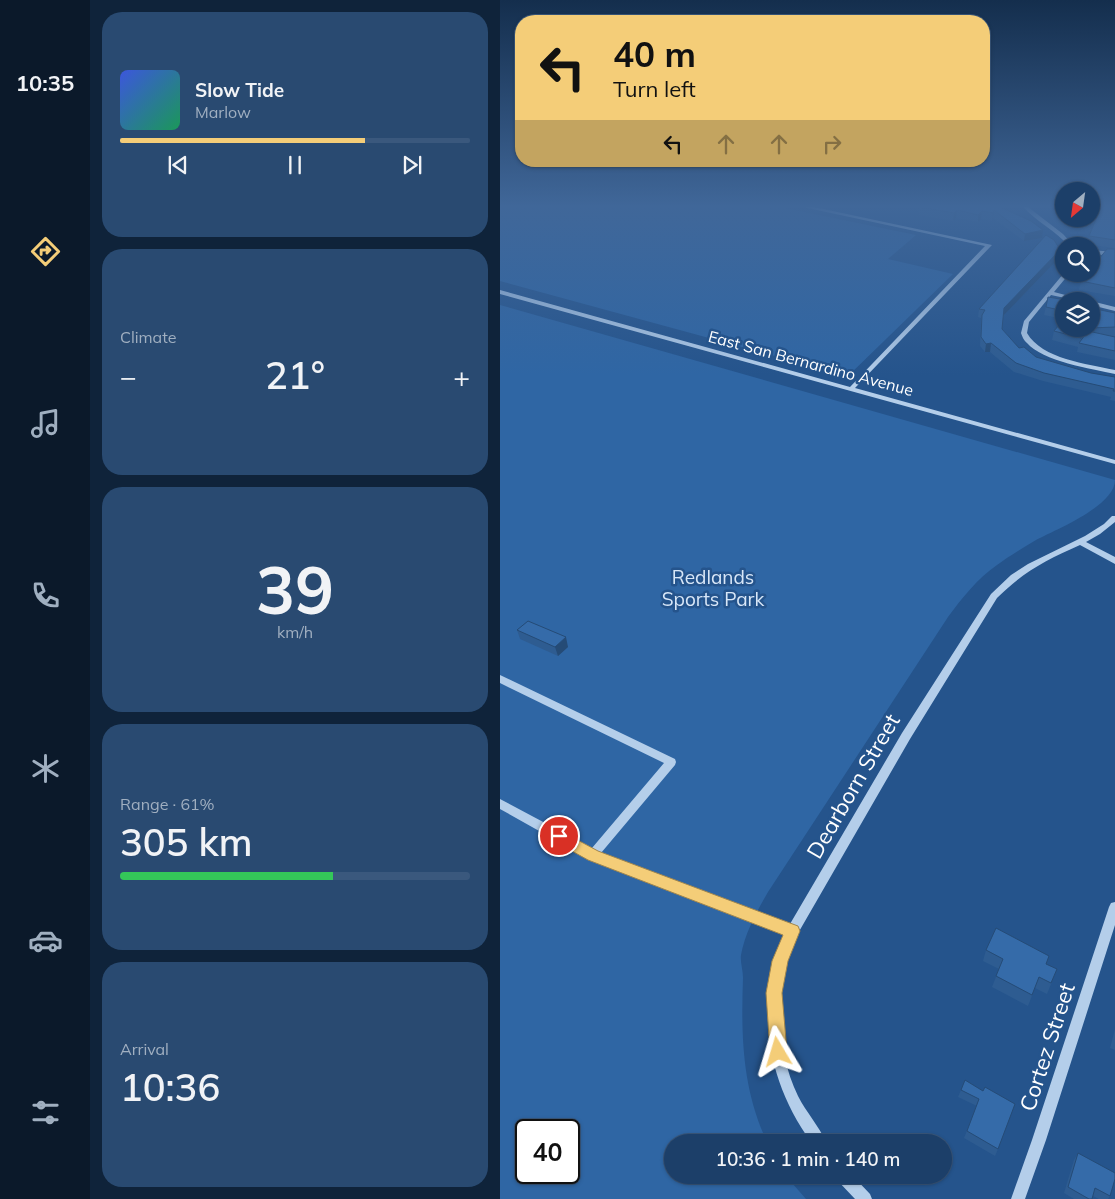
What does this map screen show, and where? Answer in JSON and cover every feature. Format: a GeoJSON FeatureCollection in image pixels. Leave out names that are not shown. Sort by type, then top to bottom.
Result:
{"type":"FeatureCollection","features":[{"type":"Feature","properties":{"kind":"street"},"geometry":{"type":"LineString","coordinates":[[851,389],[972,263]]}},
{"type":"Feature","properties":{"kind":"street"},"geometry":{"type":"LineString","coordinates":[[1059,282],[1023,326],[1025,337],[1030,344],[1041,352],[1059,359],[1115,372]]}},
{"type":"Feature","properties":{"kind":"street","name":"East San Bernardino Avenue"},"geometry":{"type":"LineString","coordinates":[[500,292],[1115,462]]}},
{"type":"Feature","properties":{"kind":"street"},"geometry":{"type":"LineString","coordinates":[[1050,293],[1055,294]]}},
{"type":"Feature","properties":{"kind":"street"},"geometry":{"type":"LineString","coordinates":[[1100,305],[1115,309]]}},
{"type":"Feature","properties":{"kind":"street","name":"Dearborn Street"},"geometry":{"type":"LineString","coordinates":[[814,1134],[793,1102],[781,1068],[776,1036],[774,993],[780,961],[793,931],[906,736],[994,596],[1014,577],[1036,562],[1080,542],[1115,518]]}},
{"type":"Feature","properties":{"kind":"street"},"geometry":{"type":"LineString","coordinates":[[1080,542],[1115,561]]}},
{"type":"Feature","properties":{"kind":"street"},"geometry":{"type":"LineString","coordinates":[[500,679],[670,762],[593,855]]}},
{"type":"Feature","properties":{"kind":"street"},"geometry":{"type":"LineString","coordinates":[[500,804],[593,855],[793,931]]}},
{"type":"Feature","properties":{"kind":"street","name":"Cortez Street"},"geometry":{"type":"LineString","coordinates":[[1018,1199],[1115,907]]}},
{"type":"Feature","properties":{"kind":"street"},"geometry":{"type":"LineString","coordinates":[[851,1184],[865,1199]]}},
{"type":"Feature","properties":{"kind":"green space"},"geometry":{"type":"Polygon","coordinates":[[[500,263],[905,263],[953,274],[848,376],[500,281],[500,263]]]}},
{"type":"Feature","properties":{"kind":"green space","name":"Redlands Sports Park"},"geometry":{"type":"Polygon","coordinates":[[[500,305],[1115,480],[1112,490],[1095,508],[1006,558],[983,576],[964,596],[948,617],[768,892],[748,930],[741,958],[743,978],[743,1041],[752,1102],[764,1134],[664,1134],[664,1184],[793,1184],[806,1199],[500,1199],[500,305]]]}},
{"type":"Feature","properties":{"kind":"building"},"geometry":{"type":"Polygon","coordinates":[[[1021,263],[1047,263],[1004,308],[1002,329],[1019,348],[1024,347],[1036,357],[1091,373],[1115,377],[1115,391],[1113,391],[1114,389],[1044,373],[1016,363],[991,343],[986,344],[981,337],[982,315],[985,310],[979,309],[1021,263]]]}},
{"type":"Feature","properties":{"kind":"building"},"geometry":{"type":"Polygon","coordinates":[[[1100,263],[1115,263],[1115,288],[1086,282],[1100,282],[1100,263]]]}},
{"type":"Feature","properties":{"kind":"building"},"geometry":{"type":"Polygon","coordinates":[[[1048,297],[1055,298],[1055,309],[1046,307],[1048,297]]]}},
{"type":"Feature","properties":{"kind":"building"},"geometry":{"type":"Polygon","coordinates":[[[1100,310],[1115,313],[1115,327],[1100,328],[1100,310]]]}},
{"type":"Feature","properties":{"kind":"building"},"geometry":{"type":"Polygon","coordinates":[[[1100,334],[1115,337],[1115,351],[1079,343],[1084,337],[1100,337],[1100,334]]]}},
{"type":"Feature","properties":{"kind":"building"},"geometry":{"type":"Polygon","coordinates":[[[528,621],[566,637],[555,647],[517,630],[528,621]]]}},
{"type":"Feature","properties":{"kind":"building"},"geometry":{"type":"Polygon","coordinates":[[[996,928],[1049,956],[1046,964],[1057,969],[1051,983],[1039,977],[1032,995],[996,976],[1003,959],[986,950],[996,928]]]}},
{"type":"Feature","properties":{"kind":"building"},"geometry":{"type":"Polygon","coordinates":[[[965,1080],[983,1091],[985,1087],[1015,1104],[998,1149],[967,1131],[979,1099],[961,1090],[965,1080]]]}},
{"type":"Feature","properties":{"kind":"building"},"geometry":{"type":"Polygon","coordinates":[[[1078,1153],[1115,1173],[1110,1196],[1095,1188],[1092,1199],[1089,1199],[1068,1187],[1078,1153]]]}},
{"type":"Feature","properties":{"kind":"route"},"geometry":{"type":"LineString","coordinates":[[559,836],[593,855],[793,931],[780,961],[774,993],[778,1052]]}}]}
